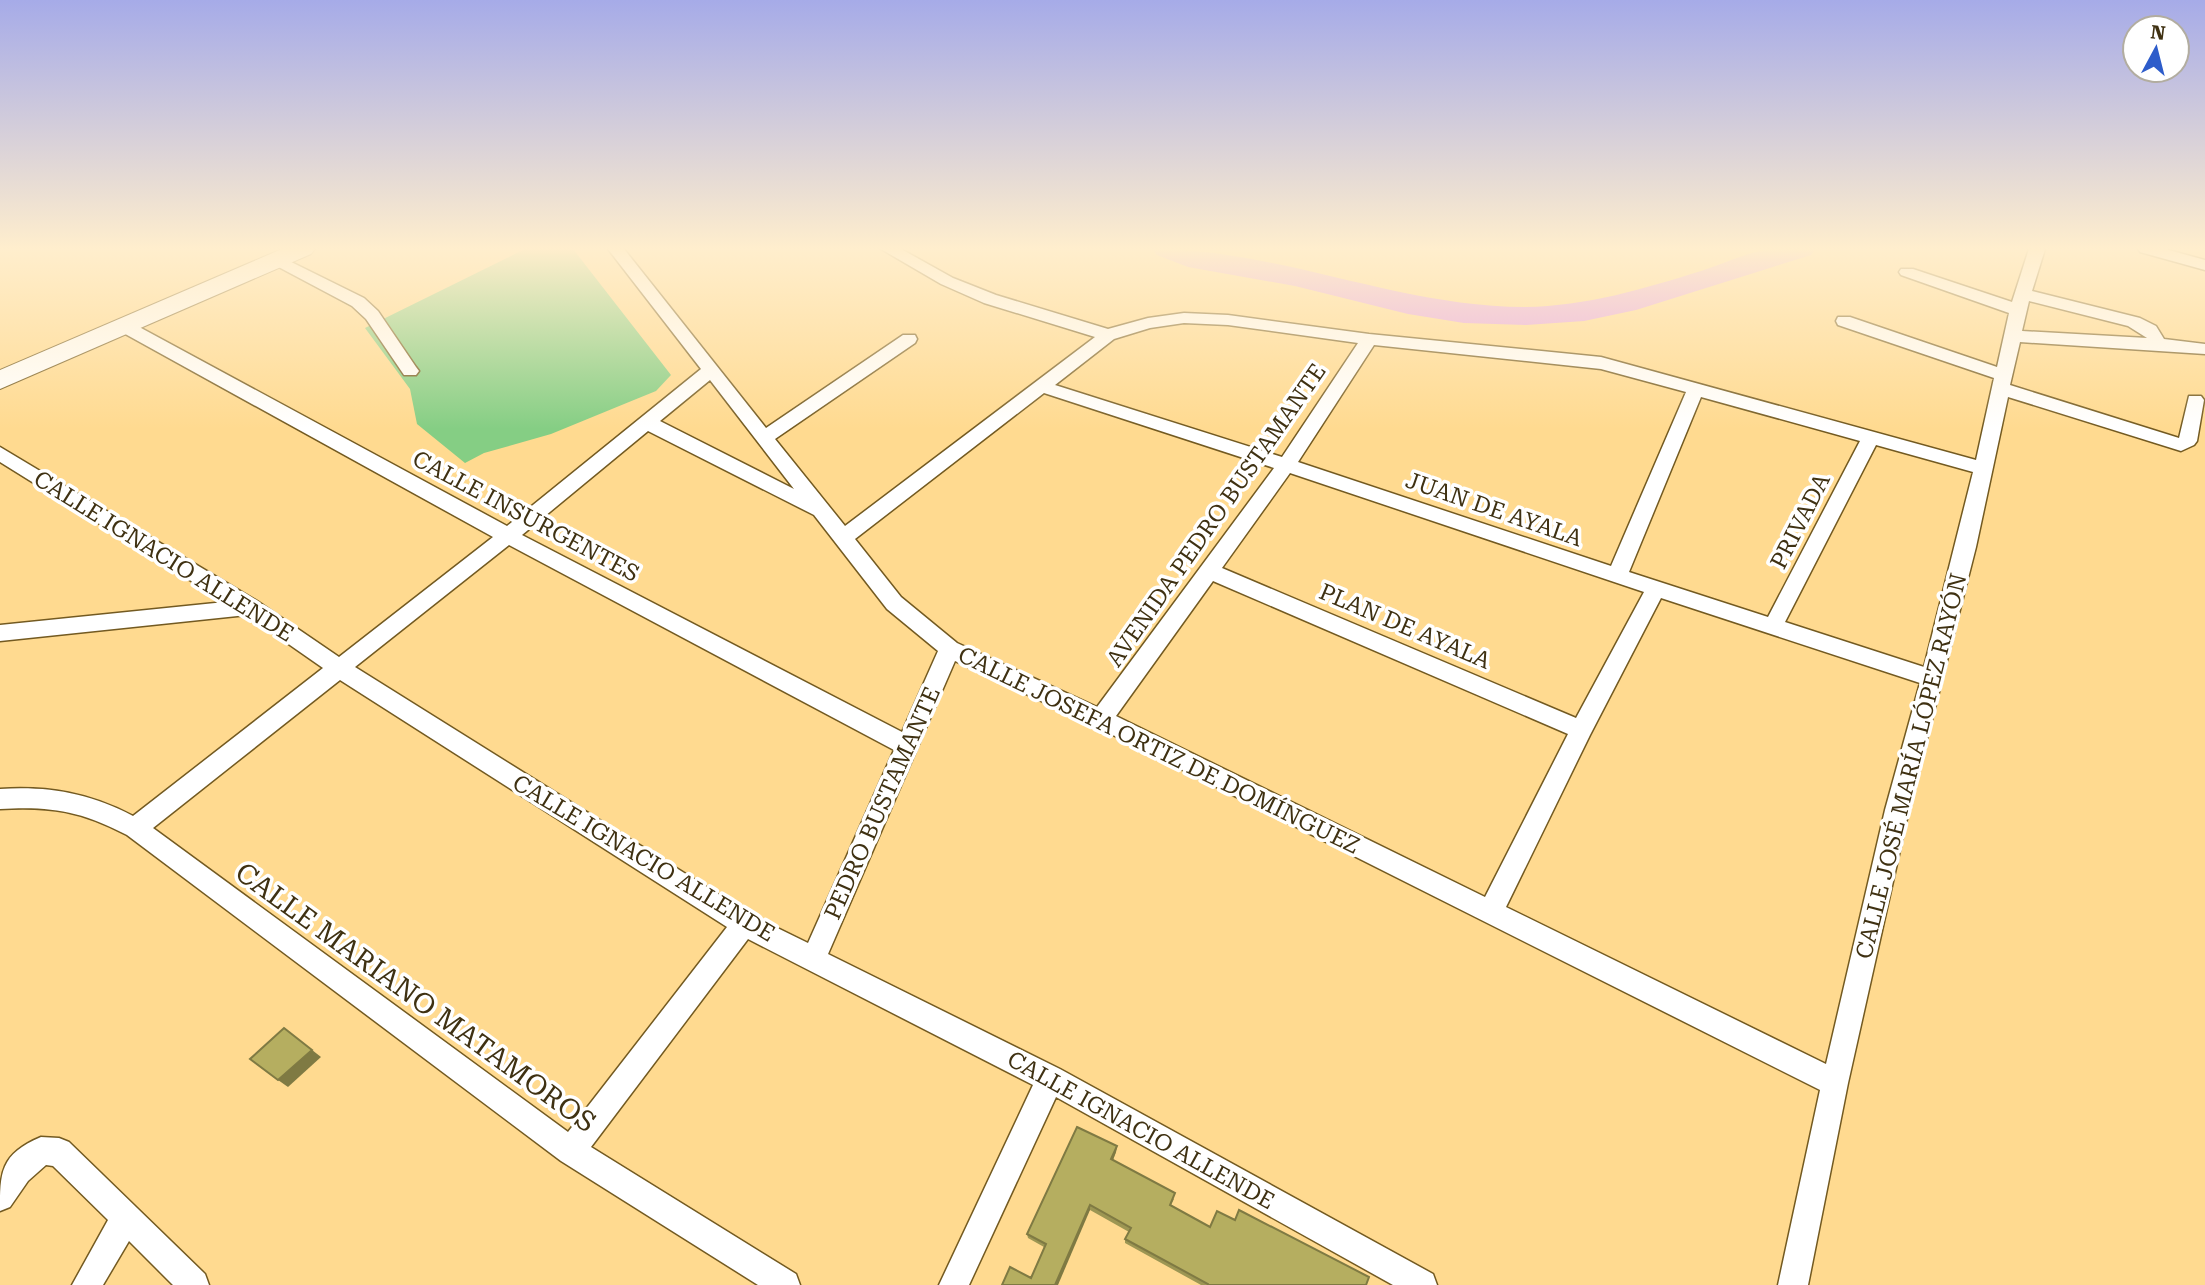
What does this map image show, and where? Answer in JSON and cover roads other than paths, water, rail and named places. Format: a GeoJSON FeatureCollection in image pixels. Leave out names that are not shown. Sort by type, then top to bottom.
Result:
{"type":"FeatureCollection","features":[{"type":"Feature","properties":{"kind":"main road"},"geometry":{"type":"LineString","coordinates":[[0,362],[135,309]]}},
{"type":"Feature","properties":{"kind":"main road"},"geometry":{"type":"LineString","coordinates":[[0,380],[160,309]]}},
{"type":"Feature","properties":{"kind":"street"},"geometry":{"type":"LineString","coordinates":[[366,309],[410,371]]}},
{"type":"Feature","properties":{"kind":"street","name":"CALLE JOSEFA ORTIZ DE DOMÍNGUEZ"},"geometry":{"type":"LineString","coordinates":[[663,309],[826,513],[894,603],[950,649],[1101,719],[1835,1083]]}},
{"type":"Feature","properties":{"kind":"street"},"geometry":{"type":"LineString","coordinates":[[1023,309],[1108,335]]}},
{"type":"Feature","properties":{"kind":"street","name":"CALLE JOSÉ MARÍA LÓPEZ RAYÓN"},"geometry":{"type":"LineString","coordinates":[[1793,1285],[1835,1083],[1897,810],[1966,547],[2019,309]]}},
{"type":"Feature","properties":{"kind":"street"},"geometry":{"type":"LineString","coordinates":[[2060,309],[2134,322],[2150,330],[2159,344]]}},
{"type":"Feature","properties":{"kind":"street"},"geometry":{"type":"LineString","coordinates":[[844,537],[1108,335],[1147,323],[1184,318],[1228,320],[1369,339],[1601,363],[1982,468]]}},
{"type":"Feature","properties":{"kind":"street"},"geometry":{"type":"LineString","coordinates":[[1844,321],[2181,446],[2188,440],[2195,400]]}},
{"type":"Feature","properties":{"kind":"street","name":"CALLE INSURGENTES"},"geometry":{"type":"LineString","coordinates":[[124,326],[508,536],[906,745]]}},
{"type":"Feature","properties":{"kind":"street"},"geometry":{"type":"LineString","coordinates":[[2012,336],[2205,349]]}},
{"type":"Feature","properties":{"kind":"street"},"geometry":{"type":"LineString","coordinates":[[766,437],[909,339]]}},
{"type":"Feature","properties":{"kind":"street","name":"AVENIDA PEDRO BUSTAMANTE"},"geometry":{"type":"LineString","coordinates":[[1101,719],[1286,465],[1369,339]]}},
{"type":"Feature","properties":{"kind":"street"},"geometry":{"type":"LineString","coordinates":[[135,828],[508,536],[711,370]]}},
{"type":"Feature","properties":{"kind":"street","name":"JUAN DE AYALA"},"geometry":{"type":"LineString","coordinates":[[1040,386],[1932,678]]}},
{"type":"Feature","properties":{"kind":"street"},"geometry":{"type":"LineString","coordinates":[[1617,576],[1695,391]]}},
{"type":"Feature","properties":{"kind":"street"},"geometry":{"type":"LineString","coordinates":[[648,423],[826,513]]}},
{"type":"Feature","properties":{"kind":"street","name":"PRIVADA"},"geometry":{"type":"LineString","coordinates":[[1773,626],[1870,439]]}},
{"type":"Feature","properties":{"kind":"street","name":"CALLE IGNACIO ALLENDE"},"geometry":{"type":"LineString","coordinates":[[0,453],[250,607],[339,668],[744,924],[1050,1079],[1422,1285]]}},
{"type":"Feature","properties":{"kind":"street","name":"PLAN DE AYALA"},"geometry":{"type":"LineString","coordinates":[[1208,570],[1581,730]]}},
{"type":"Feature","properties":{"kind":"street"},"geometry":{"type":"LineString","coordinates":[[1491,911],[1581,730],[1656,589]]}},
{"type":"Feature","properties":{"kind":"street"},"geometry":{"type":"LineString","coordinates":[[0,633],[250,607]]}},
{"type":"Feature","properties":{"kind":"street","name":"PEDRO BUSTAMANTE"},"geometry":{"type":"LineString","coordinates":[[814,958],[950,649]]}},
{"type":"Feature","properties":{"kind":"street","name":"CALLE MARIANO MATAMOROS"},"geometry":{"type":"LineString","coordinates":[[0,799],[64,798],[97,807],[135,828],[571,1151],[785,1285]]}},
{"type":"Feature","properties":{"kind":"street"},"geometry":{"type":"LineString","coordinates":[[571,1151],[744,924]]}},
{"type":"Feature","properties":{"kind":"street"},"geometry":{"type":"LineString","coordinates":[[954,1285],[1050,1079]]}},
{"type":"Feature","properties":{"kind":"street"},"geometry":{"type":"LineString","coordinates":[[0,1197],[18,1171],[41,1151],[59,1152],[194,1285]]}},
{"type":"Feature","properties":{"kind":"street"},"geometry":{"type":"LineString","coordinates":[[88,1285],[125,1219]]}},
{"type":"Feature","properties":{"kind":"waterway"},"geometry":{"type":"LineString","coordinates":[[1433,309],[1464,314],[1526,316],[1598,309]]}}]}
